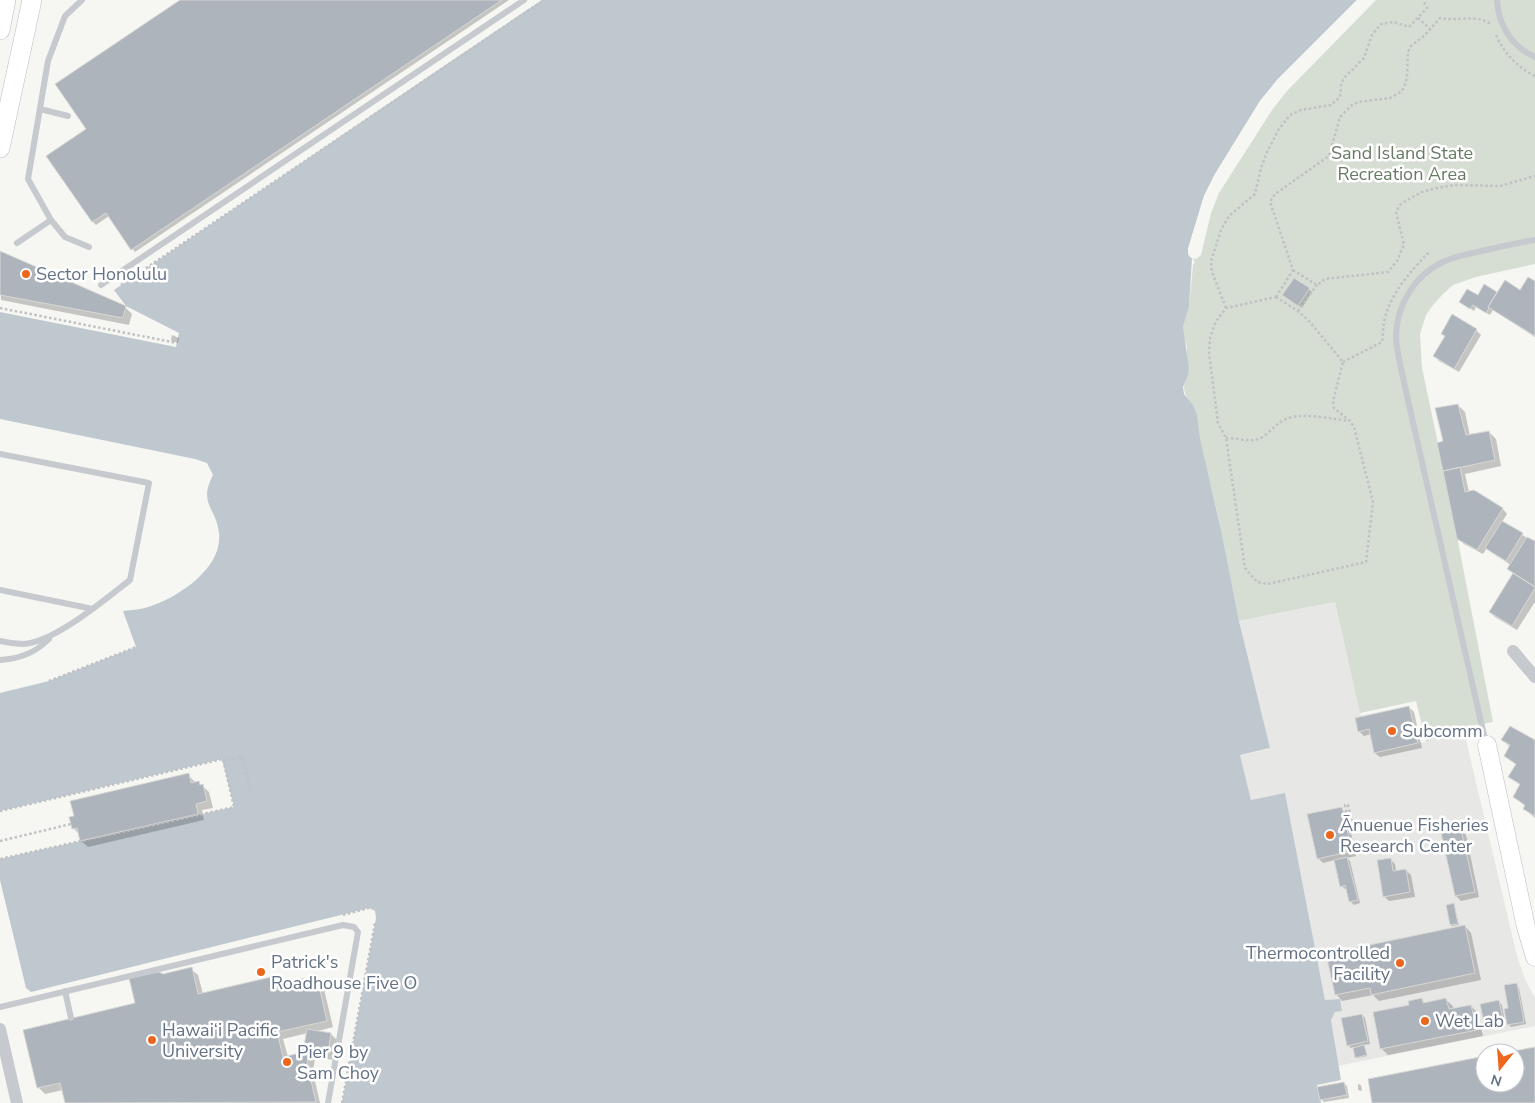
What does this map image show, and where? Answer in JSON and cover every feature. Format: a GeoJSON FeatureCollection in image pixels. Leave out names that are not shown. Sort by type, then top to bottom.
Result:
{"type":"FeatureCollection","features":[{"type":"Feature","properties":{"kind":"main road"},"geometry":{"type":"LineString","coordinates":[[0,30],[6,0]]}},
{"type":"Feature","properties":{"kind":"main road"},"geometry":{"type":"LineString","coordinates":[[0,148],[32,0]]}},
{"type":"Feature","properties":{"kind":"street"},"geometry":{"type":"LineString","coordinates":[[1513,651],[1535,677]]}},
{"type":"Feature","properties":{"kind":"street"},"geometry":{"type":"LineString","coordinates":[[1486,745],[1526,927],[1535,957]]}},
{"type":"Feature","properties":{"kind":"street"},"geometry":{"type":"LineString","coordinates":[[0,1035],[16,1103]]}},
{"type":"Feature","properties":{"kind":"lane"},"geometry":{"type":"LineString","coordinates":[[82,0],[65,16],[48,61],[28,179],[51,220],[65,237],[88,247]]}},
{"type":"Feature","properties":{"kind":"lane"},"geometry":{"type":"LineString","coordinates":[[101,286],[524,0]]}},
{"type":"Feature","properties":{"kind":"lane"},"geometry":{"type":"LineString","coordinates":[[1497,0],[1498,13],[1507,33],[1521,49],[1535,57]]}},
{"type":"Feature","properties":{"kind":"lane"},"geometry":{"type":"LineString","coordinates":[[40,109],[68,116]]}},
{"type":"Feature","properties":{"kind":"lane"},"geometry":{"type":"LineString","coordinates":[[17,243],[51,220]]}},
{"type":"Feature","properties":{"kind":"lane"},"geometry":{"type":"LineString","coordinates":[[1486,745],[1398,350],[1397,325],[1404,301],[1410,290],[1417,281],[1434,267],[1454,257],[1535,240]]}},
{"type":"Feature","properties":{"kind":"lane"},"geometry":{"type":"LineString","coordinates":[[0,454],[149,483],[130,580],[93,609],[51,636],[33,643],[24,644],[0,640]]}},
{"type":"Feature","properties":{"kind":"lane"},"geometry":{"type":"LineString","coordinates":[[0,590],[93,609]]}},
{"type":"Feature","properties":{"kind":"lane"},"geometry":{"type":"LineString","coordinates":[[0,660],[26,656],[40,647],[51,636]]}},
{"type":"Feature","properties":{"kind":"lane"},"geometry":{"type":"LineString","coordinates":[[0,1007],[343,925],[354,927],[358,932],[328,1103]]}},
{"type":"Feature","properties":{"kind":"lane"},"geometry":{"type":"LineString","coordinates":[[65,991],[71,1018]]}},
{"type":"Feature","properties":{"kind":"path"},"geometry":{"type":"LineString","coordinates":[[121,285],[544,0]]}},
{"type":"Feature","properties":{"kind":"path"},"geometry":{"type":"LineString","coordinates":[[1226,308],[1212,272],[1211,261],[1221,230],[1229,216],[1255,194],[1261,168],[1279,129],[1290,115],[1301,110],[1331,105],[1336,101],[1340,96],[1344,78],[1364,58],[1372,35],[1381,24],[1394,22],[1409,27],[1427,8],[1423,0]]}},
{"type":"Feature","properties":{"kind":"path"},"geometry":{"type":"LineString","coordinates":[[1418,18],[1430,29]]}},
{"type":"Feature","properties":{"kind":"path"},"geometry":{"type":"LineString","coordinates":[[1317,285],[1293,270],[1270,202],[1275,194],[1329,156],[1340,117],[1352,105],[1364,100],[1390,98],[1404,88],[1408,77],[1408,52],[1411,46],[1440,18],[1447,20],[1475,18],[1491,24],[1506,52],[1520,67],[1535,76]]}},
{"type":"Feature","properties":{"kind":"path"},"geometry":{"type":"LineString","coordinates":[[1298,312],[1317,285],[1324,279],[1388,272],[1397,261],[1404,245],[1396,212],[1400,205],[1422,192],[1455,185],[1500,186],[1535,176]]}},
{"type":"Feature","properties":{"kind":"path"},"geometry":{"type":"LineString","coordinates":[[1342,362],[1382,342],[1384,321],[1394,296],[1410,273],[1429,252]]}},
{"type":"Feature","properties":{"kind":"path"},"geometry":{"type":"LineString","coordinates":[[1293,270],[1276,297],[1226,308],[1216,322],[1210,338],[1208,354],[1218,423],[1226,438],[1245,568],[1257,582],[1268,584],[1366,562],[1373,502],[1354,427],[1350,421],[1334,408],[1333,401],[1342,362]]}},
{"type":"Feature","properties":{"kind":"path"},"geometry":{"type":"LineString","coordinates":[[1276,297],[1309,321],[1342,362]]}},
{"type":"Feature","properties":{"kind":"path"},"geometry":{"type":"LineString","coordinates":[[0,308],[177,343]]}},
{"type":"Feature","properties":{"kind":"path"},"geometry":{"type":"LineString","coordinates":[[1226,438],[1258,439],[1276,424],[1287,418],[1312,416],[1350,421]]}},
{"type":"Feature","properties":{"kind":"path"},"geometry":{"type":"LineString","coordinates":[[49,681],[136,647]]}},
{"type":"Feature","properties":{"kind":"path"},"geometry":{"type":"LineString","coordinates":[[0,811],[223,759],[223,761],[242,757],[251,792]]}},
{"type":"Feature","properties":{"kind":"path"},"geometry":{"type":"LineString","coordinates":[[0,859],[234,807],[223,761]]}},
{"type":"Feature","properties":{"kind":"path"},"geometry":{"type":"LineString","coordinates":[[1345,820],[1348,819],[1345,805],[1348,805],[1353,824]]}},
{"type":"Feature","properties":{"kind":"path"},"geometry":{"type":"LineString","coordinates":[[0,841],[71,824]]}},
{"type":"Feature","properties":{"kind":"path"},"geometry":{"type":"LineString","coordinates":[[342,1103],[375,923]]}},
{"type":"Feature","properties":{"kind":"shaded area"},"geometry":{"type":"Polygon","coordinates":[[[542,0],[1357,0],[1277,80],[1260,101],[1215,174],[1204,196],[1188,249],[1192,258],[1189,307],[1183,327],[1189,368],[1183,387],[1184,394],[1193,405],[1197,415],[1200,439],[1222,534],[1239,621],[1270,748],[1240,755],[1251,800],[1285,793],[1325,1000],[1340,999],[1342,1011],[1335,1012],[1331,1020],[1341,1080],[1317,1085],[1321,1103],[342,1103],[376,918],[375,911],[369,908],[31,992],[26,988],[0,880],[0,859],[234,807],[222,759],[0,811],[0,693],[49,681],[136,647],[123,611],[154,605],[187,587],[207,568],[214,557],[219,533],[215,517],[209,505],[207,493],[213,475],[207,463],[0,419],[0,312],[176,347],[179,333],[126,306],[114,290],[542,0]]]}},
{"type":"Feature","properties":{"kind":"shaded area"},"geometry":{"type":"Polygon","coordinates":[[[1335,602],[1361,716],[1409,706],[1418,743],[1426,742],[1463,727],[1517,956],[1525,979],[1535,998],[1535,1026],[1338,1066],[1331,1020],[1340,999],[1325,1001],[1285,794],[1251,801],[1240,755],[1269,749],[1239,621],[1335,602]]]}},
{"type":"Feature","properties":{"kind":"green space","name":"Sand Island State Recreation Area"},"geometry":{"type":"Polygon","coordinates":[[[1376,0],[1535,0],[1535,264],[1476,277],[1453,285],[1426,315],[1420,334],[1422,368],[1493,722],[1463,727],[1426,742],[1416,701],[1360,713],[1335,602],[1239,621],[1219,521],[1202,453],[1196,415],[1186,396],[1184,387],[1187,347],[1183,327],[1189,307],[1193,265],[1195,262],[1192,258],[1196,259],[1201,255],[1211,213],[1219,193],[1272,110],[1287,91],[1376,0]]]}},
{"type":"Feature","properties":{"kind":"pier"},"geometry":{"type":"Polygon","coordinates":[[[1359,0],[1358,2],[1279,81],[1262,102],[1217,175],[1206,197],[1190,249],[1190,253],[1195,259],[1190,257],[1188,249],[1204,196],[1215,174],[1260,101],[1277,80],[1359,0]]]}},
{"type":"Feature","properties":{"kind":"building"},"geometry":{"type":"Polygon","coordinates":[[[180,0],[502,0],[131,250],[106,213],[92,222],[46,156],[86,129],[55,84],[180,0]]]}},
{"type":"Feature","properties":{"kind":"building","name":"Sector Honolulu"},"geometry":{"type":"Polygon","coordinates":[[[0,251],[126,306],[123,318],[0,295],[0,251]]]}},
{"type":"Feature","properties":{"kind":"building"},"geometry":{"type":"Polygon","coordinates":[[[1528,277],[1535,281],[1535,336],[1488,307],[1505,280],[1520,290],[1528,277]]]}},
{"type":"Feature","properties":{"kind":"building"},"geometry":{"type":"Polygon","coordinates":[[[1294,278],[1310,288],[1298,306],[1282,295],[1294,278]]]}},
{"type":"Feature","properties":{"kind":"building"},"geometry":{"type":"Polygon","coordinates":[[[1484,284],[1497,292],[1486,313],[1473,305],[1470,309],[1459,302],[1467,289],[1478,295],[1484,284]]]}},
{"type":"Feature","properties":{"kind":"building"},"geometry":{"type":"Polygon","coordinates":[[[1452,314],[1477,329],[1454,369],[1433,356],[1445,336],[1441,334],[1452,314]]]}},
{"type":"Feature","properties":{"kind":"building"},"geometry":{"type":"Polygon","coordinates":[[[1458,404],[1466,435],[1489,431],[1495,460],[1443,471],[1437,443],[1443,441],[1435,408],[1458,404]]]}},
{"type":"Feature","properties":{"kind":"building"},"geometry":{"type":"Polygon","coordinates":[[[1460,467],[1465,492],[1474,490],[1503,508],[1477,550],[1457,539],[1443,471],[1460,467]]]}},
{"type":"Feature","properties":{"kind":"building"},"geometry":{"type":"Polygon","coordinates":[[[1502,521],[1523,533],[1506,561],[1485,548],[1502,521]]]}},
{"type":"Feature","properties":{"kind":"building"},"geometry":{"type":"Polygon","coordinates":[[[1527,537],[1535,541],[1535,587],[1507,569],[1527,537]]]}},
{"type":"Feature","properties":{"kind":"building"},"geometry":{"type":"Polygon","coordinates":[[[1513,573],[1535,588],[1512,626],[1489,612],[1513,573]]]}},
{"type":"Feature","properties":{"kind":"building","name":"Subcomm"},"geometry":{"type":"Polygon","coordinates":[[[1409,706],[1418,743],[1374,753],[1369,729],[1358,732],[1355,718],[1409,706]]]}},
{"type":"Feature","properties":{"kind":"building"},"geometry":{"type":"Polygon","coordinates":[[[1510,726],[1535,740],[1535,816],[1523,809],[1525,805],[1513,797],[1520,784],[1508,777],[1516,764],[1504,756],[1510,745],[1501,740],[1510,726]]]}},
{"type":"Feature","properties":{"kind":"building"},"geometry":{"type":"Polygon","coordinates":[[[189,773],[191,783],[199,781],[200,785],[203,784],[207,801],[196,804],[198,814],[80,841],[77,828],[72,829],[69,817],[74,816],[70,801],[189,773]]]}},
{"type":"Feature","properties":{"kind":"building","name":"Ānuenue Fisheries Research Center"},"geometry":{"type":"Polygon","coordinates":[[[1342,807],[1352,851],[1317,859],[1307,814],[1342,807]]]}},
{"type":"Feature","properties":{"kind":"building","name":"Ānuenue Fisheries Research Center"},"geometry":{"type":"Polygon","coordinates":[[[1461,829],[1475,892],[1455,896],[1441,833],[1461,829]]]}},
{"type":"Feature","properties":{"kind":"building"},"geometry":{"type":"Polygon","coordinates":[[[1347,857],[1358,900],[1349,902],[1345,885],[1340,887],[1334,860],[1347,857]]]}},
{"type":"Feature","properties":{"kind":"building"},"geometry":{"type":"Polygon","coordinates":[[[1391,858],[1393,871],[1406,869],[1410,892],[1383,897],[1377,860],[1391,858]]]}},
{"type":"Feature","properties":{"kind":"building"},"geometry":{"type":"Polygon","coordinates":[[[1454,903],[1458,924],[1450,925],[1446,905],[1454,903]]]}},
{"type":"Feature","properties":{"kind":"building","name":"Thermocontrolled Facility"},"geometry":{"type":"Polygon","coordinates":[[[1465,925],[1475,973],[1371,995],[1370,988],[1335,995],[1326,954],[1465,925]]]}},
{"type":"Feature","properties":{"kind":"building","name":"Hawai‘i Pacific University"},"geometry":{"type":"Polygon","coordinates":[[[192,967],[198,994],[271,977],[275,990],[281,989],[282,982],[308,978],[316,973],[327,1021],[277,1032],[283,1057],[300,1053],[304,1046],[307,1029],[331,1033],[328,1054],[309,1051],[307,1064],[316,1102],[65,1103],[60,1083],[37,1088],[23,1030],[135,1003],[129,978],[159,972],[163,974],[192,967]]]}},
{"type":"Feature","properties":{"kind":"building"},"geometry":{"type":"Polygon","coordinates":[[[1517,983],[1524,1022],[1507,1025],[1504,1009],[1508,1008],[1504,985],[1517,983]]]}},
{"type":"Feature","properties":{"kind":"building","name":"Wet Lab"},"geometry":{"type":"Polygon","coordinates":[[[1422,998],[1423,1003],[1446,998],[1449,1009],[1471,1005],[1477,1030],[1380,1049],[1373,1012],[1409,1005],[1408,1001],[1422,998]]]}},
{"type":"Feature","properties":{"kind":"building"},"geometry":{"type":"Polygon","coordinates":[[[1499,1000],[1503,1019],[1484,1023],[1480,1004],[1499,1000]]]}},
{"type":"Feature","properties":{"kind":"building"},"geometry":{"type":"Polygon","coordinates":[[[1362,1014],[1368,1041],[1347,1046],[1341,1018],[1362,1014]]]}},
{"type":"Feature","properties":{"kind":"building"},"geometry":{"type":"Polygon","coordinates":[[[1364,1045],[1367,1055],[1355,1058],[1353,1048],[1364,1045]]]}},
{"type":"Feature","properties":{"kind":"building"},"geometry":{"type":"Polygon","coordinates":[[[1535,1047],[1535,1103],[1372,1103],[1368,1079],[1475,1058],[1475,1093],[1525,1093],[1525,1049],[1535,1047]]]}},
{"type":"Feature","properties":{"kind":"building"},"geometry":{"type":"Polygon","coordinates":[[[1344,1082],[1347,1095],[1320,1100],[1317,1087],[1344,1082]]]}},
{"type":"Feature","properties":{"kind":"place","name":"Sector Honolulu"},"geometry":{"type":"Point","coordinates":[26,274]}},
{"type":"Feature","properties":{"kind":"place","name":"Subcomm"},"geometry":{"type":"Point","coordinates":[1392,731]}},
{"type":"Feature","properties":{"kind":"place","name":"Ānuenue Fisheries Research Center"},"geometry":{"type":"Point","coordinates":[1330,835]}},
{"type":"Feature","properties":{"kind":"place","name":"Thermocontrolled Facility"},"geometry":{"type":"Point","coordinates":[1400,963]}},
{"type":"Feature","properties":{"kind":"place","name":"Patrick's Roadhouse Five O"},"geometry":{"type":"Point","coordinates":[261,972]}},
{"type":"Feature","properties":{"kind":"place","name":"Wet Lab"},"geometry":{"type":"Point","coordinates":[1425,1021]}},
{"type":"Feature","properties":{"kind":"place","name":"Hawai‘i Pacific University"},"geometry":{"type":"Point","coordinates":[152,1040]}},
{"type":"Feature","properties":{"kind":"place","name":"Pier 9 by Sam Choy"},"geometry":{"type":"Point","coordinates":[287,1062]}}]}
